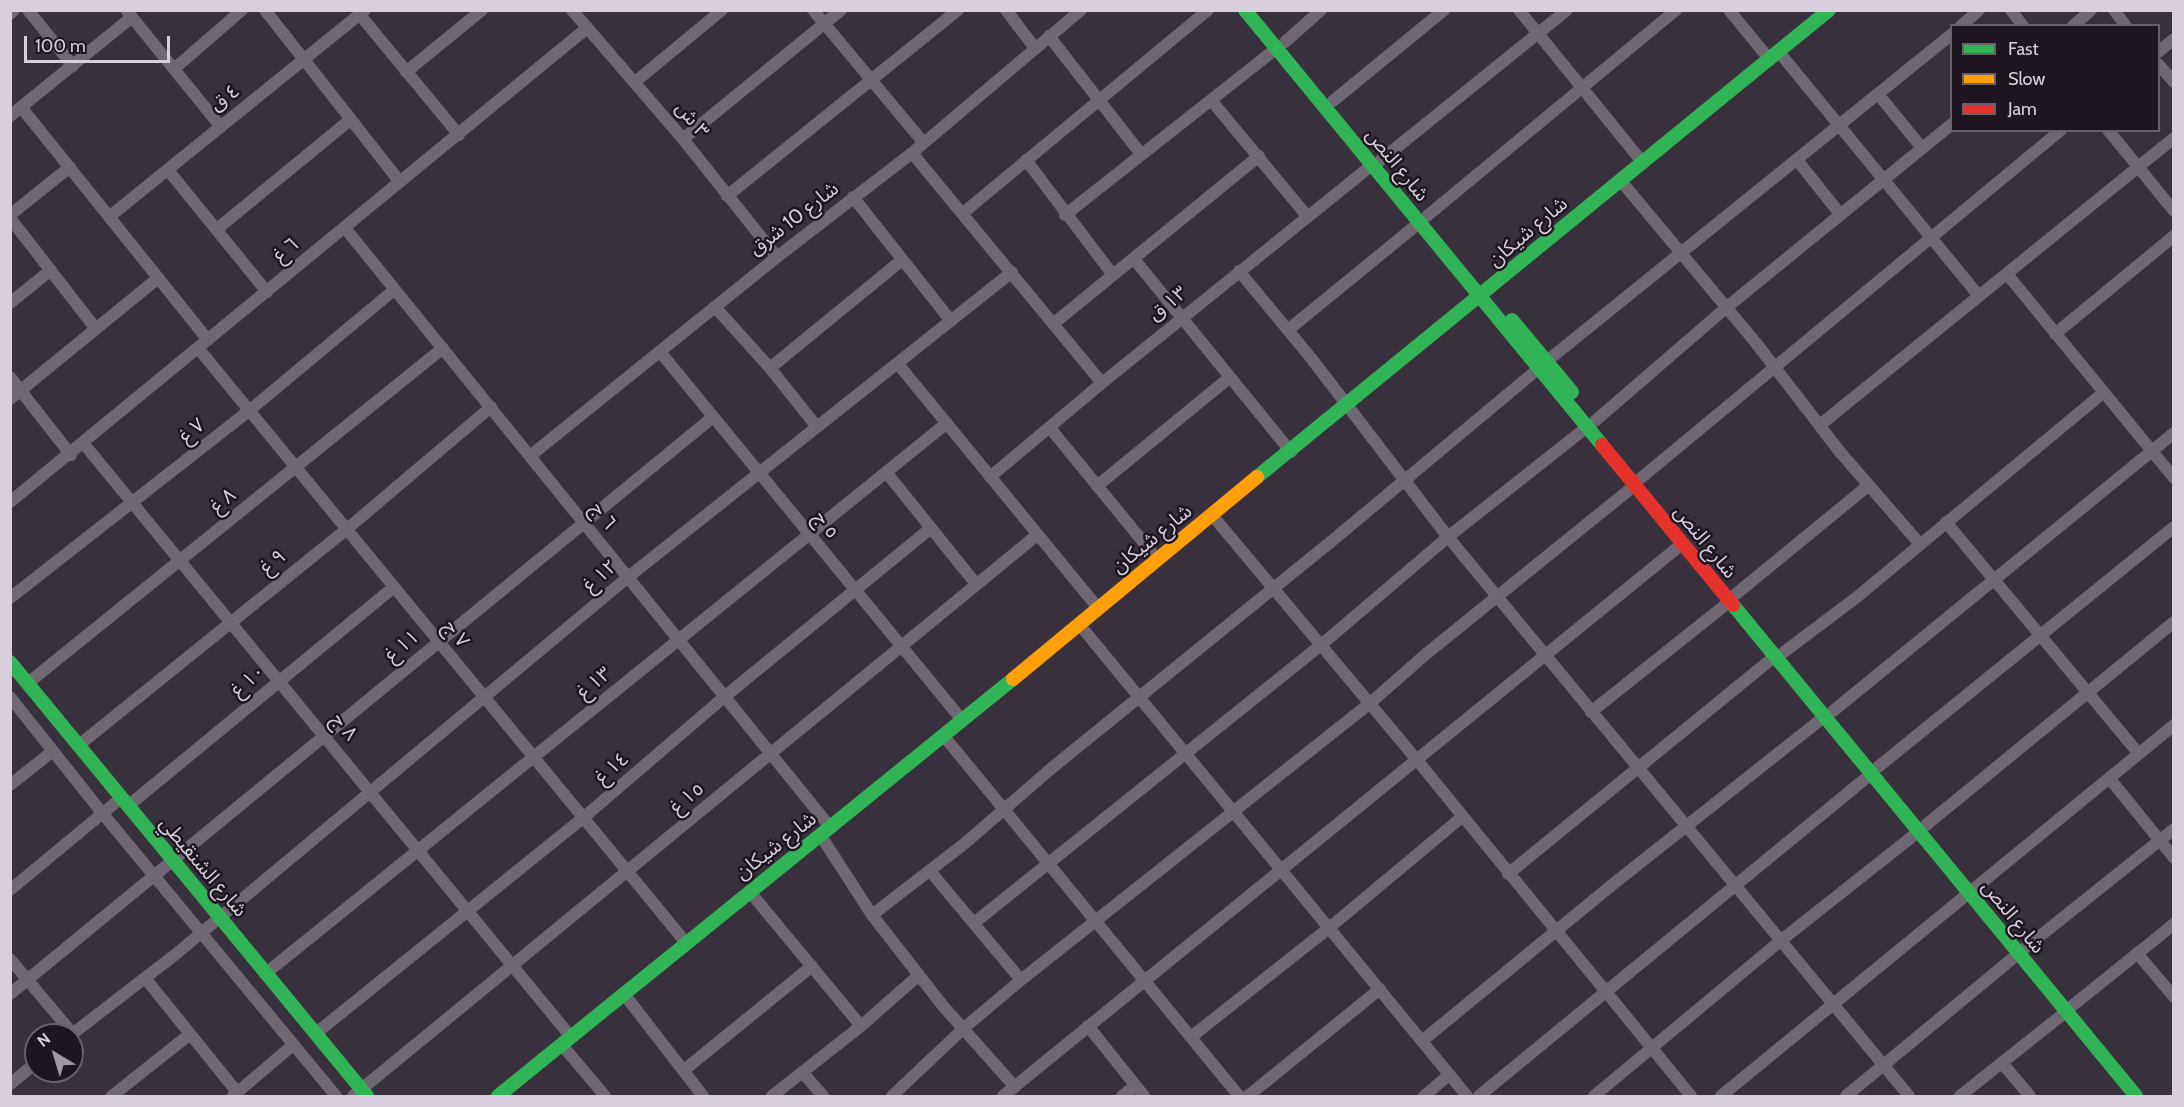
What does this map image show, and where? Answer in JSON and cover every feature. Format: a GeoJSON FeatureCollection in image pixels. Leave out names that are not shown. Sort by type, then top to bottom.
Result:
{"type":"FeatureCollection","features":[{"type":"Feature","properties":{"kind":"street"},"geometry":{"type":"LineString","coordinates":[[10,14],[14,10]]}},
{"type":"Feature","properties":{"kind":"street"},"geometry":{"type":"LineString","coordinates":[[28,10],[73,66]]}},
{"type":"Feature","properties":{"kind":"street"},"geometry":{"type":"LineString","coordinates":[[174,69],[228,15],[242,10]]}},
{"type":"Feature","properties":{"kind":"street"},"geometry":{"type":"LineString","coordinates":[[265,10],[400,182]]}},
{"type":"Feature","properties":{"kind":"street"},"geometry":{"type":"LineString","coordinates":[[406,72],[482,10]]}},
{"type":"Feature","properties":{"kind":"street","name":"٣ ش"},"geometry":{"type":"LineString","coordinates":[[572,10],[683,139],[777,257]]}},
{"type":"Feature","properties":{"kind":"street"},"geometry":{"type":"LineString","coordinates":[[635,82],[722,10]]}},
{"type":"Feature","properties":{"kind":"street"},"geometry":{"type":"LineString","coordinates":[[813,10],[923,142]]}},
{"type":"Feature","properties":{"kind":"street"},"geometry":{"type":"LineString","coordinates":[[683,139],[841,10]]}},
{"type":"Feature","properties":{"kind":"street"},"geometry":{"type":"LineString","coordinates":[[727,196],[958,10]]}},
{"type":"Feature","properties":{"kind":"street"},"geometry":{"type":"LineString","coordinates":[[1006,10],[1035,48]]}},
{"type":"Feature","properties":{"kind":"street","name":"شارع 10 شرق"},"geometry":{"type":"LineString","coordinates":[[530,456],[777,257],[912,153],[1081,10]]}},
{"type":"Feature","properties":{"kind":"street"},"geometry":{"type":"LineString","coordinates":[[963,213],[1208,10]]}},
{"type":"Feature","properties":{"kind":"street","name":"شارع النص"},"geometry":{"type":"LineString","coordinates":[[1245,10],[1333,101],[1377,162]]}},
{"type":"Feature","properties":{"kind":"street","name":"شارع النص"},"geometry":{"type":"LineString","coordinates":[[1259,10],[1281,45],[2022,951],[2136,1096]]}},
{"type":"Feature","properties":{"kind":"street"},"geometry":{"type":"LineString","coordinates":[[1065,215],[1281,45],[1321,10]]}},
{"type":"Feature","properties":{"kind":"street"},"geometry":{"type":"LineString","coordinates":[[1333,101],[1444,10]]}},
{"type":"Feature","properties":{"kind":"street"},"geometry":{"type":"LineString","coordinates":[[1519,10],[1643,163]]}},
{"type":"Feature","properties":{"kind":"street","name":"١٣ ق"},"geometry":{"type":"LineString","coordinates":[[990,477],[1102,382],[1239,271],[1567,10]]}},
{"type":"Feature","properties":{"kind":"street"},"geometry":{"type":"LineString","coordinates":[[1288,330],[1676,10]]}},
{"type":"Feature","properties":{"kind":"street"},"geometry":{"type":"LineString","coordinates":[[1729,10],[1840,125],[1979,296]]}},
{"type":"Feature","properties":{"kind":"street","name":"شارع شيكان"},"geometry":{"type":"LineString","coordinates":[[498,1096],[826,832],[1291,452],[1420,342],[1483,294],[1829,10]]}},
{"type":"Feature","properties":{"kind":"street"},"geometry":{"type":"LineString","coordinates":[[1963,24],[1980,10]]}},
{"type":"Feature","properties":{"kind":"street"},"geometry":{"type":"LineString","coordinates":[[2011,10],[2022,24]]}},
{"type":"Feature","properties":{"kind":"street"},"geometry":{"type":"LineString","coordinates":[[2075,24],[2091,10]]}},
{"type":"Feature","properties":{"kind":"street"},"geometry":{"type":"LineString","coordinates":[[2114,10],[2124,24]]}},
{"type":"Feature","properties":{"kind":"street"},"geometry":{"type":"LineString","coordinates":[[362,13],[406,72],[459,135]]}},
{"type":"Feature","properties":{"kind":"street","name":"٤ ق"},"geometry":{"type":"LineString","coordinates":[[109,217],[362,13]]}},
{"type":"Feature","properties":{"kind":"street"},"geometry":{"type":"LineString","coordinates":[[10,116],[73,66],[130,14],[220,127]]}},
{"type":"Feature","properties":{"kind":"street","name":"٦ غ"},"geometry":{"type":"LineString","coordinates":[[10,502],[71,455],[587,28]]}},
{"type":"Feature","properties":{"kind":"street"},"geometry":{"type":"LineString","coordinates":[[1049,36],[1141,154]]}},
{"type":"Feature","properties":{"kind":"street"},"geometry":{"type":"LineString","coordinates":[[872,915],[930,871],[1542,365],[1950,36]]}},
{"type":"Feature","properties":{"kind":"street"},"geometry":{"type":"LineString","coordinates":[[2160,50],[2174,39]]}},
{"type":"Feature","properties":{"kind":"street"},"geometry":{"type":"LineString","coordinates":[[2160,66],[2174,82]]}},
{"type":"Feature","properties":{"kind":"street"},"geometry":{"type":"LineString","coordinates":[[1878,94],[1922,148]]}},
{"type":"Feature","properties":{"kind":"street"},"geometry":{"type":"LineString","coordinates":[[1211,100],[1307,216]]}},
{"type":"Feature","properties":{"kind":"street","name":"٧ ج"},"geometry":{"type":"LineString","coordinates":[[21,107],[157,279],[250,410],[437,642],[687,944]]}},
{"type":"Feature","properties":{"kind":"street"},"geometry":{"type":"LineString","coordinates":[[217,229],[350,120]]}},
{"type":"Feature","properties":{"kind":"street"},"geometry":{"type":"LineString","coordinates":[[974,923],[1321,645],[1448,537],[1591,424],[1727,307],[1950,126]]}},
{"type":"Feature","properties":{"kind":"street"},"geometry":{"type":"LineString","coordinates":[[892,1096],[964,1028],[1021,980],[1369,704],[1426,654],[1498,597],[2059,132]]}},
{"type":"Feature","properties":{"kind":"street"},"geometry":{"type":"LineString","coordinates":[[2110,132],[2174,211]]}},
{"type":"Feature","properties":{"kind":"street"},"geometry":{"type":"LineString","coordinates":[[1820,424],[2174,138]]}},
{"type":"Feature","properties":{"kind":"street"},"geometry":{"type":"LineString","coordinates":[[912,153],[1102,382]]}},
{"type":"Feature","properties":{"kind":"street"},"geometry":{"type":"LineString","coordinates":[[1053,324],[1258,156]]}},
{"type":"Feature","properties":{"kind":"street"},"geometry":{"type":"LineString","coordinates":[[1026,160],[1065,215],[1113,274]]}},
{"type":"Feature","properties":{"kind":"street"},"geometry":{"type":"LineString","coordinates":[[1797,160],[1840,214]]}},
{"type":"Feature","properties":{"kind":"street"},"geometry":{"type":"LineString","coordinates":[[70,167],[10,216],[96,329]]}},
{"type":"Feature","properties":{"kind":"street"},"geometry":{"type":"LineString","coordinates":[[168,170],[267,292]]}},
{"type":"Feature","properties":{"kind":"street"},"geometry":{"type":"LineString","coordinates":[[1621,181],[1919,543]]}},
{"type":"Feature","properties":{"kind":"street"},"geometry":{"type":"LineString","coordinates":[[853,197],[951,321]]}},
{"type":"Feature","properties":{"kind":"street","name":"٦ ج"},"geometry":{"type":"LineString","coordinates":[[345,228],[769,754],[826,832],[872,915],[919,975],[1015,1087]]}},
{"type":"Feature","properties":{"kind":"street"},"geometry":{"type":"LineString","coordinates":[[2055,334],[2174,236]]}},
{"type":"Feature","properties":{"kind":"street"},"geometry":{"type":"LineString","coordinates":[[1134,259],[1291,452]]}},
{"type":"Feature","properties":{"kind":"street"},"geometry":{"type":"LineString","coordinates":[[770,368],[902,261]]}},
{"type":"Feature","properties":{"kind":"street"},"geometry":{"type":"LineString","coordinates":[[10,303],[51,270]]}},
{"type":"Feature","properties":{"kind":"street"},"geometry":{"type":"LineString","coordinates":[[1239,271],[1288,330],[1448,537],[1779,942],[1909,1096]]}},
{"type":"Feature","properties":{"kind":"street","name":"١٢ غ"},"geometry":{"type":"LineString","coordinates":[[84,1026],[201,933],[627,579],[1012,272]]}},
{"type":"Feature","properties":{"kind":"street"},"geometry":{"type":"LineString","coordinates":[[2007,274],[2174,478]]}},
{"type":"Feature","properties":{"kind":"street"},"geometry":{"type":"LineString","coordinates":[[10,399],[157,279]]}},
{"type":"Feature","properties":{"kind":"street","name":"٧ غ"},"geometry":{"type":"LineString","coordinates":[[10,598],[250,410],[394,290]]}},
{"type":"Feature","properties":{"kind":"street"},"geometry":{"type":"LineString","coordinates":[[715,307],[770,368],[817,427]]}},
{"type":"Feature","properties":{"kind":"street","name":"٨ غ"},"geometry":{"type":"LineString","coordinates":[[28,683],[443,348]]}},
{"type":"Feature","properties":{"kind":"street","name":"٥ ج"},"geometry":{"type":"LineString","coordinates":[[661,352],[857,591],[899,646],[962,720]]}},
{"type":"Feature","properties":{"kind":"street"},"geometry":{"type":"LineString","coordinates":[[898,364],[1098,608]]}},
{"type":"Feature","properties":{"kind":"street"},"geometry":{"type":"LineString","coordinates":[[10,377],[71,455]]}},
{"type":"Feature","properties":{"kind":"street"},"geometry":{"type":"LineString","coordinates":[[1097,486],[1229,378]]}},
{"type":"Feature","properties":{"kind":"street"},"geometry":{"type":"LineString","coordinates":[[1508,874],[2103,393]]}},
{"type":"Feature","properties":{"kind":"street","name":"٩ غ"},"geometry":{"type":"LineString","coordinates":[[79,745],[347,529],[491,407]]}},
{"type":"Feature","properties":{"kind":"street","name":"١١ غ"},"geometry":{"type":"LineString","coordinates":[[10,994],[171,859],[713,417]]}},
{"type":"Feature","properties":{"kind":"street","name":"١٣ غ"},"geometry":{"type":"LineString","coordinates":[[266,974],[946,423]]}},
{"type":"Feature","properties":{"kind":"street"},"geometry":{"type":"LineString","coordinates":[[1050,428],[1158,560]]}},
{"type":"Feature","properties":{"kind":"street"},"geometry":{"type":"LineString","coordinates":[[1422,1041],[2174,433]]}},
{"type":"Feature","properties":{"kind":"street","name":"٨ ج"},"geometry":{"type":"LineString","coordinates":[[84,444],[513,965],[605,1096]]}},
{"type":"Feature","properties":{"kind":"street"},"geometry":{"type":"LineString","coordinates":[[886,472],[976,584]]}},
{"type":"Feature","properties":{"kind":"street","name":"شارع النص"},"geometry":{"type":"LineString","coordinates":[[1637,482],[1682,544],[1733,598]]}},
{"type":"Feature","properties":{"kind":"street"},"geometry":{"type":"LineString","coordinates":[[1591,712],[1869,485]]}},
{"type":"Feature","properties":{"kind":"street"},"geometry":{"type":"LineString","coordinates":[[1212,515],[1417,760],[1690,1096]]}},
{"type":"Feature","properties":{"kind":"street"},"geometry":{"type":"LineString","coordinates":[[1946,522],[2139,754]]}},
{"type":"Feature","properties":{"kind":"street"},"geometry":{"type":"LineString","coordinates":[[1479,1096],[1874,770],[2174,527]]}},
{"type":"Feature","properties":{"kind":"street","name":"١٤ غ"},"geometry":{"type":"LineString","coordinates":[[315,1034],[583,818],[723,698],[857,591],[931,528]]}},
{"type":"Feature","properties":{"kind":"street","name":"١٥ غ"},"geometry":{"type":"LineString","coordinates":[[360,1094],[899,646],[1037,535]]}},
{"type":"Feature","properties":{"kind":"street"},"geometry":{"type":"LineString","coordinates":[[1003,1096],[1682,544]]}},
{"type":"Feature","properties":{"kind":"street","name":"١٠ غ"},"geometry":{"type":"LineString","coordinates":[[10,890],[103,814],[124,802],[394,587]]}},
{"type":"Feature","properties":{"kind":"street"},"geometry":{"type":"LineString","coordinates":[[1594,1096],[1779,942],[1922,829],[2174,622]]}},
{"type":"Feature","properties":{"kind":"street"},"geometry":{"type":"LineString","coordinates":[[1079,624],[1467,1096]]}},
{"type":"Feature","properties":{"kind":"street","name":"شارع الشنقيطي"},"geometry":{"type":"LineString","coordinates":[[10,662],[315,1034],[360,1094]]}},
{"type":"Feature","properties":{"kind":"street"},"geometry":{"type":"LineString","coordinates":[[10,697],[103,814],[336,1096]]}},
{"type":"Feature","properties":{"kind":"street"},"geometry":{"type":"LineString","coordinates":[[24,713],[41,699]]}},
{"type":"Feature","properties":{"kind":"street"},"geometry":{"type":"LineString","coordinates":[[1721,1096],[2174,725]]}},
{"type":"Feature","properties":{"kind":"street"},"geometry":{"type":"LineString","coordinates":[[943,735],[1239,1096]]}},
{"type":"Feature","properties":{"kind":"street"},"geometry":{"type":"LineString","coordinates":[[10,785],[53,751]]}},
{"type":"Feature","properties":{"kind":"street"},"geometry":{"type":"LineString","coordinates":[[2110,779],[2174,858]]}},
{"type":"Feature","properties":{"kind":"street"},"geometry":{"type":"LineString","coordinates":[[1191,1037],[1329,928],[1462,817]]}},
{"type":"Feature","properties":{"kind":"street"},"geometry":{"type":"LineString","coordinates":[[1846,1096],[1885,1067],[2022,951],[2174,829]]}},
{"type":"Feature","properties":{"kind":"street"},"geometry":{"type":"LineString","coordinates":[[930,871],[1021,980]]}},
{"type":"Feature","properties":{"kind":"street"},"geometry":{"type":"LineString","coordinates":[[750,892],[861,1026]]}},
{"type":"Feature","properties":{"kind":"street"},"geometry":{"type":"LineString","coordinates":[[1960,1096],[2174,924]]}},
{"type":"Feature","properties":{"kind":"street"},"geometry":{"type":"LineString","coordinates":[[2137,953],[2174,997]]}},
{"type":"Feature","properties":{"kind":"street"},"geometry":{"type":"LineString","coordinates":[[10,958],[62,1023]]}},
{"type":"Feature","properties":{"kind":"street"},"geometry":{"type":"LineString","coordinates":[[683,1071],[812,966]]}},
{"type":"Feature","properties":{"kind":"street"},"geometry":{"type":"LineString","coordinates":[[772,1096],[861,1026],[919,975]]}},
{"type":"Feature","properties":{"kind":"street"},"geometry":{"type":"LineString","coordinates":[[145,978],[235,1094],[293,1045]]}},
{"type":"Feature","properties":{"kind":"street"},"geometry":{"type":"LineString","coordinates":[[1248,1096],[1380,989]]}},
{"type":"Feature","properties":{"kind":"street"},"geometry":{"type":"LineString","coordinates":[[624,994],[703,1096]]}},
{"type":"Feature","properties":{"kind":"street","name":"شارع النص"},"geometry":{"type":"LineString","coordinates":[[2069,1009],[2148,1096]]}},
{"type":"Feature","properties":{"kind":"street"},"geometry":{"type":"LineString","coordinates":[[1088,1026],[1144,1096]]}},
{"type":"Feature","properties":{"kind":"street"},"geometry":{"type":"LineString","coordinates":[[112,1096],[190,1034]]}},
{"type":"Feature","properties":{"kind":"street"},"geometry":{"type":"LineString","coordinates":[[2002,1063],[2030,1096]]}},
{"type":"Feature","properties":{"kind":"street"},"geometry":{"type":"LineString","coordinates":[[10,1084],[24,1073]]}},
{"type":"Feature","properties":{"kind":"street"},"geometry":{"type":"LineString","coordinates":[[803,1073],[823,1096]]}},
{"type":"Feature","properties":{"kind":"street"},"geometry":{"type":"LineString","coordinates":[[1424,1096],[1449,1075]]}},
{"type":"Feature","properties":{"kind":"street"},"geometry":{"type":"LineString","coordinates":[[1122,1096],[1135,1086]]}},
{"type":"Feature","properties":{"kind":"traffic: fast"},"geometry":{"type":"LineString","coordinates":[[1245,10],[1602,445]]}},
{"type":"Feature","properties":{"kind":"traffic: fast"},"geometry":{"type":"LineString","coordinates":[[1257,477],[1829,10]]}},
{"type":"Feature","properties":{"kind":"traffic: fast"},"geometry":{"type":"LineString","coordinates":[[1512,320],[1572,392]]}},
{"type":"Feature","properties":{"kind":"traffic: fast"},"geometry":{"type":"LineString","coordinates":[[1733,605],[2136,1096]]}},
{"type":"Feature","properties":{"kind":"traffic: fast"},"geometry":{"type":"LineString","coordinates":[[10,662],[367,1096]]}},
{"type":"Feature","properties":{"kind":"traffic: fast"},"geometry":{"type":"LineString","coordinates":[[498,1096],[1013,679]]}},
{"type":"Feature","properties":{"kind":"traffic: slow"},"geometry":{"type":"LineString","coordinates":[[1013,679],[1257,477]]}},
{"type":"Feature","properties":{"kind":"traffic: jam"},"geometry":{"type":"LineString","coordinates":[[1602,445],[1733,605]]}}]}
